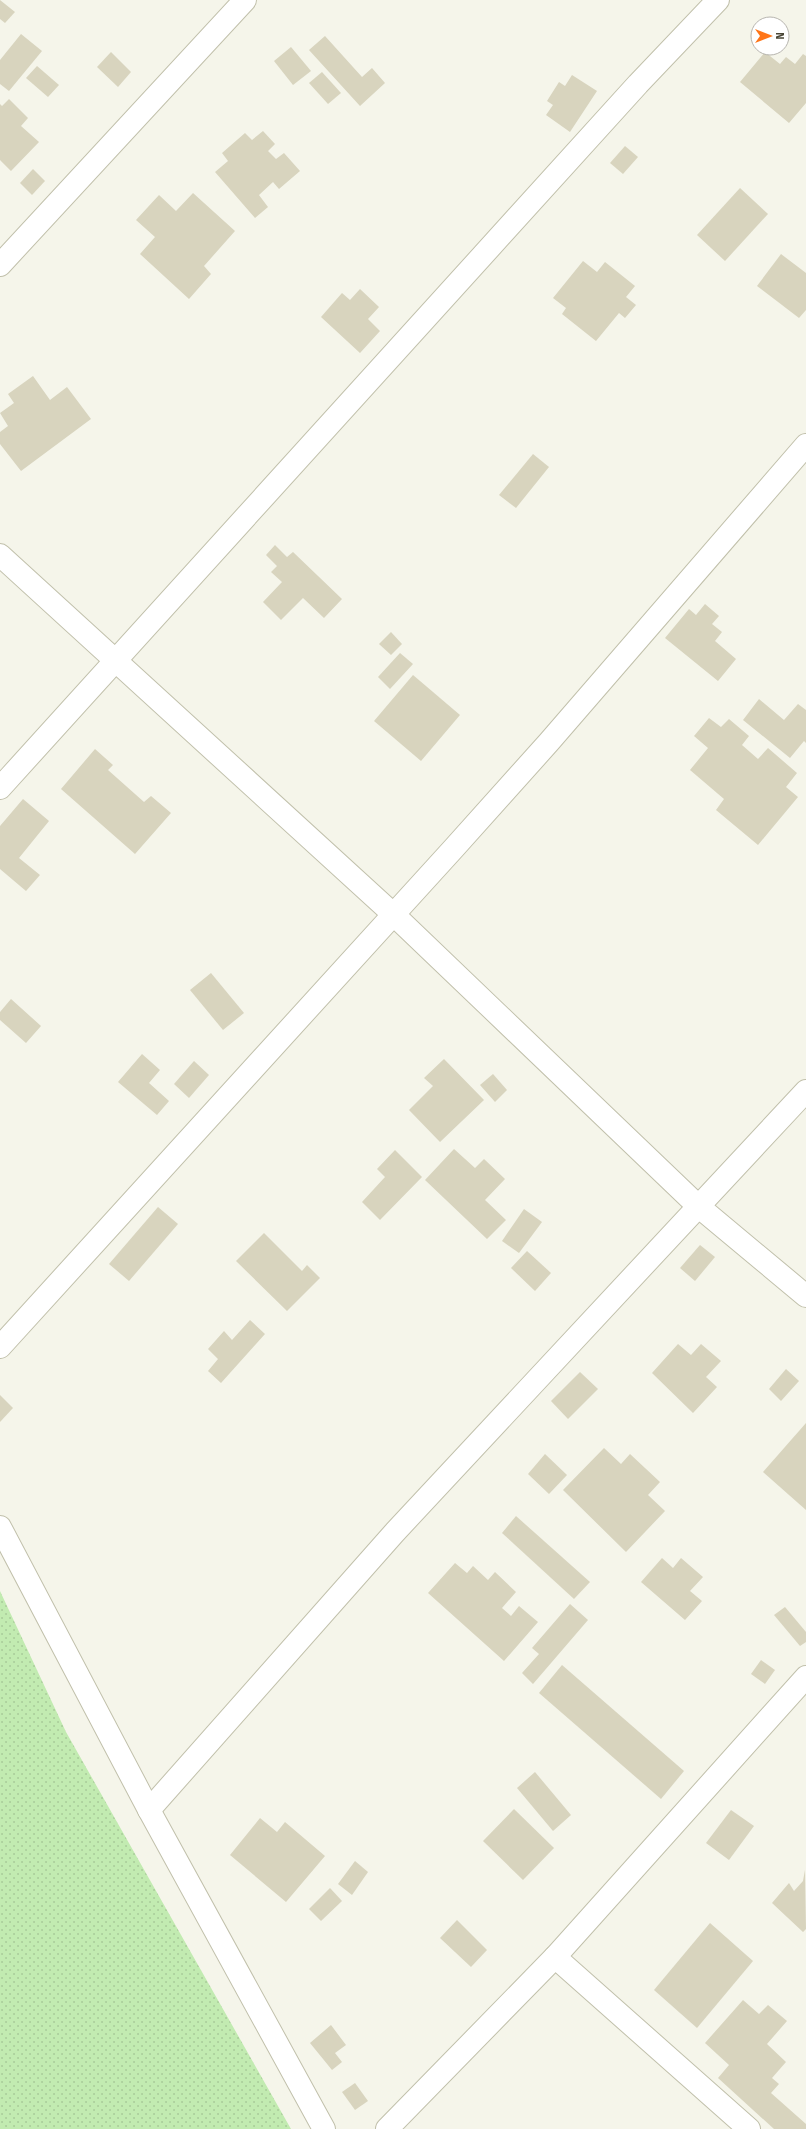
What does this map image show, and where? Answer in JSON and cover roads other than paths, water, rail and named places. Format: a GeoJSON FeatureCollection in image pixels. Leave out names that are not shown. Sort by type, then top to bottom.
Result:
{"type":"FeatureCollection","features":[{"type":"Feature","properties":{"kind":"street"},"geometry":{"type":"LineString","coordinates":[[0,264],[244,0]]}},
{"type":"Feature","properties":{"kind":"street"},"geometry":{"type":"LineString","coordinates":[[0,788],[117,661],[222,542],[632,90],[718,0]]}},
{"type":"Feature","properties":{"kind":"street"},"geometry":{"type":"LineString","coordinates":[[0,1347],[549,742],[806,445]]}},
{"type":"Feature","properties":{"kind":"street"},"geometry":{"type":"LineString","coordinates":[[0,555],[393,914],[698,1206],[806,1296]]}},
{"type":"Feature","properties":{"kind":"street"},"geometry":{"type":"LineString","coordinates":[[149,1810],[395,1532],[806,1091]]}},
{"type":"Feature","properties":{"kind":"street"},"geometry":{"type":"LineString","coordinates":[[0,1527],[149,1810],[324,2129]]}},
{"type":"Feature","properties":{"kind":"street"},"geometry":{"type":"LineString","coordinates":[[387,2129],[556,1957],[806,1677]]}},
{"type":"Feature","properties":{"kind":"street"},"geometry":{"type":"LineString","coordinates":[[556,1957],[749,2129]]}}]}
